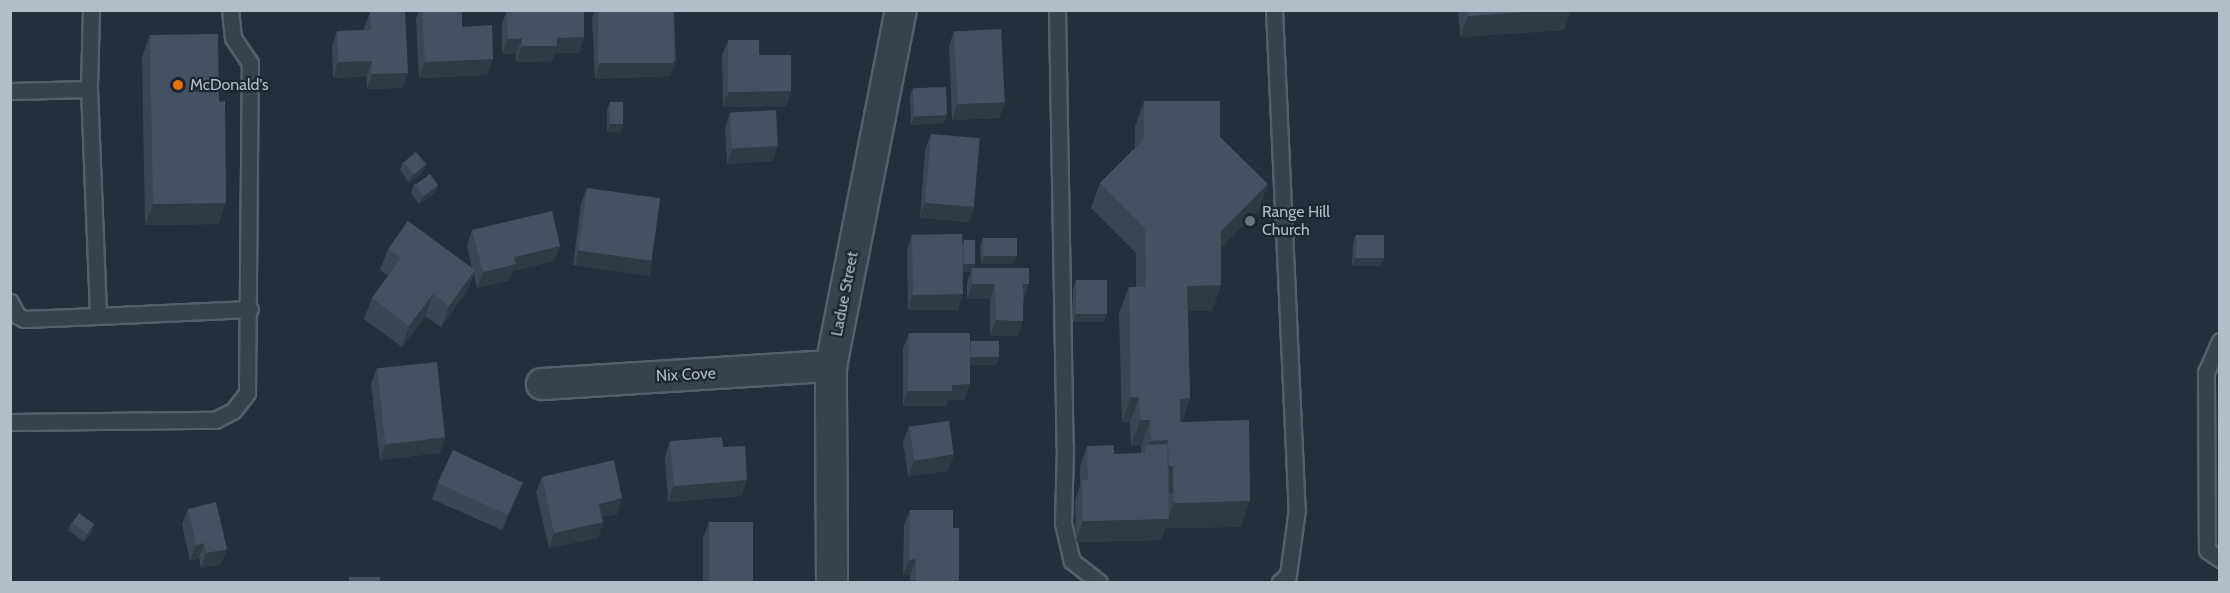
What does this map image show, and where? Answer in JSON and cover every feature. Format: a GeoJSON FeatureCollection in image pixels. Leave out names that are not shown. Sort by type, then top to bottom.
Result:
{"type":"FeatureCollection","features":[{"type":"Feature","properties":{"kind":"street","name":"Ladue Street"},"geometry":{"type":"LineString","coordinates":[[832,582],[831,366],[901,10]]}},
{"type":"Feature","properties":{"kind":"street","name":"Nix Cove"},"geometry":{"type":"LineString","coordinates":[[542,384],[831,366]]}},
{"type":"Feature","properties":{"kind":"lane"},"geometry":{"type":"LineString","coordinates":[[91,10],[88,89],[98,316]]}},
{"type":"Feature","properties":{"kind":"lane"},"geometry":{"type":"LineString","coordinates":[[10,422],[214,420],[232,411],[247,393],[250,309],[250,63],[233,38],[230,10]]}},
{"type":"Feature","properties":{"kind":"lane"},"geometry":{"type":"LineString","coordinates":[[1057,10],[1065,447],[1063,523],[1072,561],[1099,582]]}},
{"type":"Feature","properties":{"kind":"lane"},"geometry":{"type":"LineString","coordinates":[[1274,10],[1297,509],[1288,575],[1280,582]]}},
{"type":"Feature","properties":{"kind":"lane"},"geometry":{"type":"LineString","coordinates":[[10,91],[88,89]]}},
{"type":"Feature","properties":{"kind":"lane"},"geometry":{"type":"LineString","coordinates":[[10,302],[17,315],[24,319],[250,309]]}},
{"type":"Feature","properties":{"kind":"lane"},"geometry":{"type":"LineString","coordinates":[[2220,340],[2206,372],[2207,550],[2220,559]]}},
{"type":"Feature","properties":{"kind":"building"},"geometry":{"type":"Polygon","coordinates":[[[422,10],[462,10],[462,27],[492,25],[493,59],[425,62],[422,10]]]}},
{"type":"Feature","properties":{"kind":"building"},"geometry":{"type":"Polygon","coordinates":[[[507,10],[584,10],[584,37],[557,38],[557,46],[522,46],[522,38],[508,39],[507,10]]]}},
{"type":"Feature","properties":{"kind":"building"},"geometry":{"type":"Polygon","coordinates":[[[598,10],[674,10],[674,63],[598,63],[598,10]]]}},
{"type":"Feature","properties":{"kind":"building"},"geometry":{"type":"Polygon","coordinates":[[[1467,10],[1548,10],[1468,16],[1467,10]]]}},
{"type":"Feature","properties":{"kind":"building"},"geometry":{"type":"Polygon","coordinates":[[[405,11],[408,73],[372,74],[372,61],[338,62],[337,31],[371,30],[370,12],[405,11]]]}},
{"type":"Feature","properties":{"kind":"building"},"geometry":{"type":"Polygon","coordinates":[[[1001,29],[1005,102],[958,104],[954,31],[1001,29]]]}},
{"type":"Feature","properties":{"kind":"building"},"geometry":{"type":"Polygon","coordinates":[[[218,34],[219,102],[225,101],[226,203],[153,204],[150,35],[218,34]]]}},
{"type":"Feature","properties":{"kind":"building"},"geometry":{"type":"Polygon","coordinates":[[[728,40],[759,40],[759,55],[791,55],[791,91],[728,92],[728,40]]]}},
{"type":"Feature","properties":{"kind":"building"},"geometry":{"type":"Polygon","coordinates":[[[946,87],[947,115],[914,116],[913,88],[946,87]]]}},
{"type":"Feature","properties":{"kind":"building"},"geometry":{"type":"Polygon","coordinates":[[[1144,101],[1220,101],[1220,137],[1268,184],[1221,231],[1221,285],[1187,286],[1190,398],[1180,399],[1180,422],[1249,420],[1250,501],[1174,503],[1173,466],[1169,466],[1168,440],[1151,441],[1150,420],[1140,420],[1139,397],[1131,397],[1129,287],[1146,287],[1145,228],[1100,183],[1144,139],[1144,101]]]}},
{"type":"Feature","properties":{"kind":"building"},"geometry":{"type":"Polygon","coordinates":[[[610,102],[623,102],[623,124],[610,124],[610,102]]]}},
{"type":"Feature","properties":{"kind":"building"},"geometry":{"type":"Polygon","coordinates":[[[776,110],[778,146],[732,148],[730,112],[776,110]]]}},
{"type":"Feature","properties":{"kind":"building"},"geometry":{"type":"Polygon","coordinates":[[[931,134],[980,138],[974,207],[925,203],[931,134]]]}},
{"type":"Feature","properties":{"kind":"building"},"geometry":{"type":"Polygon","coordinates":[[[416,152],[426,164],[414,175],[404,162],[416,152]]]}},
{"type":"Feature","properties":{"kind":"building"},"geometry":{"type":"Polygon","coordinates":[[[430,174],[438,185],[423,196],[415,185],[430,174]]]}},
{"type":"Feature","properties":{"kind":"building"},"geometry":{"type":"Polygon","coordinates":[[[587,188],[660,198],[652,261],[578,250],[587,188]]]}},
{"type":"Feature","properties":{"kind":"building"},"geometry":{"type":"Polygon","coordinates":[[[552,211],[560,246],[514,257],[516,264],[483,272],[472,230],[552,211]]]}},
{"type":"Feature","properties":{"kind":"building"},"geometry":{"type":"Polygon","coordinates":[[[408,221],[475,270],[449,306],[433,294],[409,326],[372,298],[401,258],[388,249],[408,221]]]}},
{"type":"Feature","properties":{"kind":"building"},"geometry":{"type":"Polygon","coordinates":[[[962,234],[963,294],[913,295],[912,235],[962,234]]]}},
{"type":"Feature","properties":{"kind":"building"},"geometry":{"type":"Polygon","coordinates":[[[1356,235],[1384,235],[1384,258],[1356,258],[1356,235]]]}},
{"type":"Feature","properties":{"kind":"building"},"geometry":{"type":"Polygon","coordinates":[[[983,238],[1017,238],[1017,256],[983,256],[983,238]]]}},
{"type":"Feature","properties":{"kind":"building"},"geometry":{"type":"Polygon","coordinates":[[[964,240],[975,240],[975,264],[964,264],[964,240]]]}},
{"type":"Feature","properties":{"kind":"building"},"geometry":{"type":"Polygon","coordinates":[[[972,268],[1029,268],[1029,284],[1023,284],[1023,321],[996,320],[995,284],[972,284],[972,268]]]}},
{"type":"Feature","properties":{"kind":"building"},"geometry":{"type":"Polygon","coordinates":[[[1076,280],[1107,280],[1107,314],[1076,314],[1076,280]]]}},
{"type":"Feature","properties":{"kind":"building"},"geometry":{"type":"Polygon","coordinates":[[[909,333],[970,333],[970,384],[952,385],[952,391],[908,391],[909,333]]]}},
{"type":"Feature","properties":{"kind":"building"},"geometry":{"type":"Polygon","coordinates":[[[971,341],[999,341],[999,357],[971,357],[971,341]]]}},
{"type":"Feature","properties":{"kind":"building"},"geometry":{"type":"Polygon","coordinates":[[[437,362],[445,438],[385,444],[377,368],[437,362]]]}},
{"type":"Feature","properties":{"kind":"building"},"geometry":{"type":"Polygon","coordinates":[[[949,421],[954,455],[914,460],[909,427],[949,421]]]}},
{"type":"Feature","properties":{"kind":"building"},"geometry":{"type":"Polygon","coordinates":[[[722,437],[723,447],[745,446],[747,480],[674,486],[670,441],[722,437]]]}},
{"type":"Feature","properties":{"kind":"building"},"geometry":{"type":"Polygon","coordinates":[[[1167,444],[1169,519],[1083,521],[1082,480],[1088,480],[1087,446],[1114,445],[1114,454],[1145,453],[1145,445],[1167,444]]]}},
{"type":"Feature","properties":{"kind":"building"},"geometry":{"type":"Polygon","coordinates":[[[453,450],[523,483],[508,515],[438,483],[453,450]]]}},
{"type":"Feature","properties":{"kind":"building"},"geometry":{"type":"Polygon","coordinates":[[[614,460],[622,498],[599,504],[603,522],[554,533],[542,477],[614,460]]]}},
{"type":"Feature","properties":{"kind":"building"},"geometry":{"type":"Polygon","coordinates":[[[216,502],[227,549],[206,553],[204,543],[196,545],[188,509],[216,502]]]}},
{"type":"Feature","properties":{"kind":"building"},"geometry":{"type":"Polygon","coordinates":[[[910,510],[953,510],[953,528],[959,528],[959,582],[916,582],[916,559],[909,560],[910,510]]]}},
{"type":"Feature","properties":{"kind":"building"},"geometry":{"type":"Polygon","coordinates":[[[79,513],[94,524],[87,534],[72,523],[79,513]]]}},
{"type":"Feature","properties":{"kind":"building"},"geometry":{"type":"Polygon","coordinates":[[[709,522],[753,522],[753,582],[709,582],[709,522]]]}},
{"type":"Feature","properties":{"kind":"building"},"geometry":{"type":"Polygon","coordinates":[[[349,577],[380,577],[380,582],[349,582],[349,577]]]}},
{"type":"Feature","properties":{"kind":"place","name":"McDonald's"},"geometry":{"type":"Point","coordinates":[178,85]}},
{"type":"Feature","properties":{"kind":"place","name":"Range Hill Church"},"geometry":{"type":"Point","coordinates":[1250,221]}}]}
